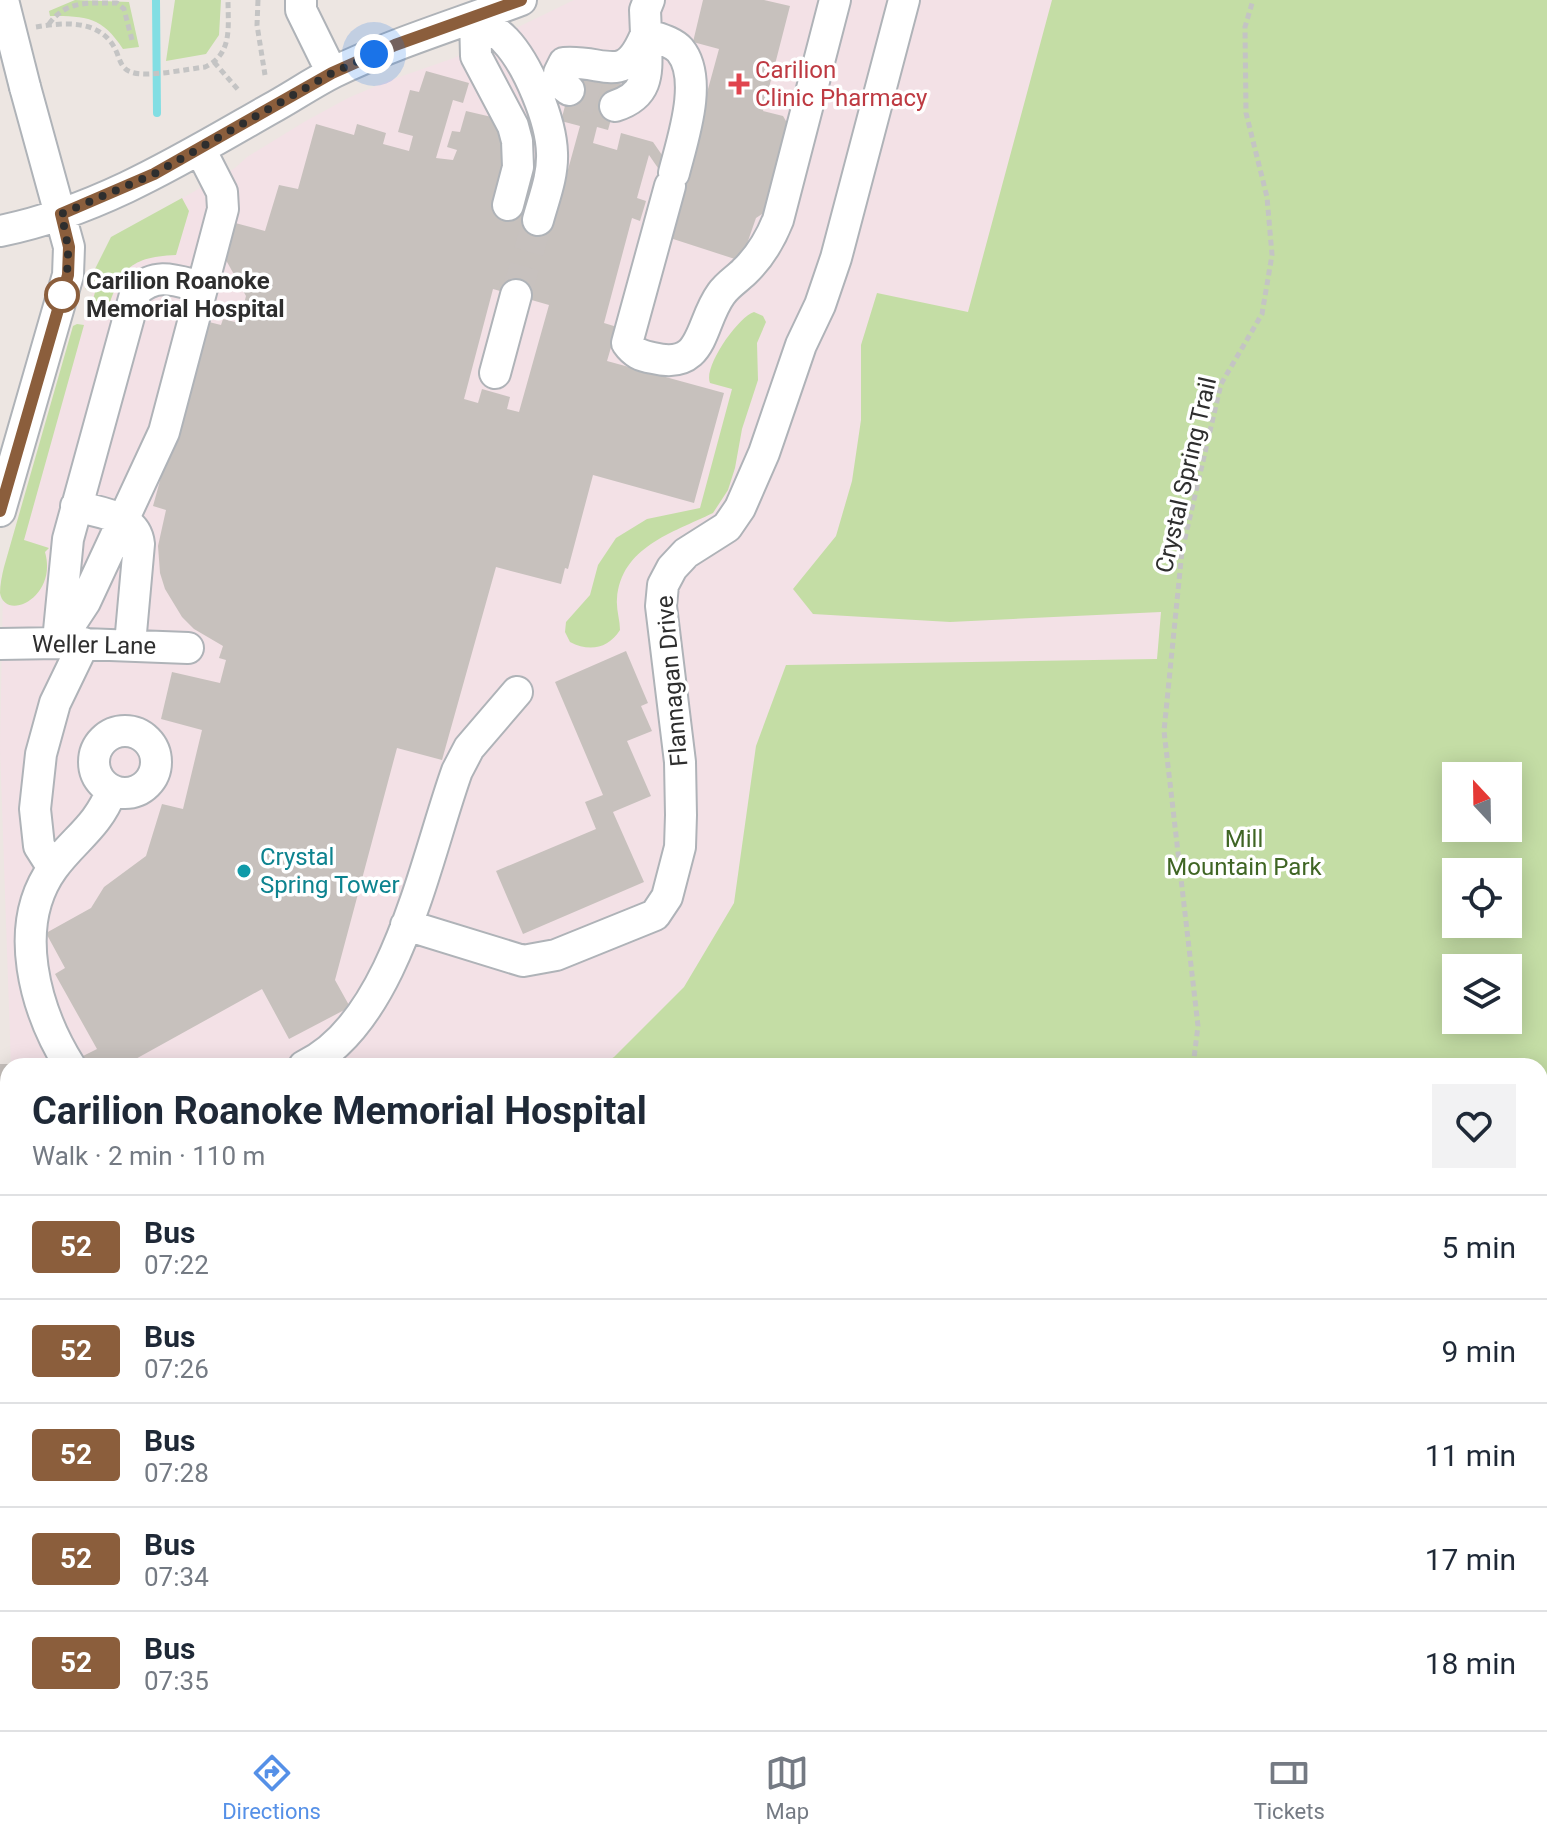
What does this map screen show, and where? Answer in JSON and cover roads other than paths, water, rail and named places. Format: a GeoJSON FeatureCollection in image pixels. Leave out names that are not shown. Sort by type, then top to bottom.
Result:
{"type":"FeatureCollection","features":[{"type":"Feature","properties":{"kind":"street"},"geometry":{"type":"LineString","coordinates":[[0,511],[68,275],[69,247],[3,0]]}},
{"type":"Feature","properties":{"kind":"street"},"geometry":{"type":"LineString","coordinates":[[301,0],[301,10],[332,73]]}},
{"type":"Feature","properties":{"kind":"street"},"geometry":{"type":"LineString","coordinates":[[0,231],[61,214],[154,174],[332,73],[395,45],[521,0]]}},
{"type":"Feature","properties":{"kind":"street"},"geometry":{"type":"LineString","coordinates":[[615,106],[632,101],[644,85],[645,10],[649,0]]}},
{"type":"Feature","properties":{"kind":"street"},"geometry":{"type":"LineString","coordinates":[[646,34],[679,50],[691,84],[686,122],[672,179],[627,343],[632,351],[640,355],[674,361],[694,350],[723,291],[759,256],[770,238],[778,220],[835,0]]}},
{"type":"Feature","properties":{"kind":"street","name":"Flannagan Drive"},"geometry":{"type":"LineString","coordinates":[[406,925],[523,961],[556,955],[655,915],[667,897],[680,847],[681,789],[661,606],[663,585],[672,568],[686,553],[727,527],[740,508],[764,453],[801,345],[820,305],[836,258],[904,0]]}},
{"type":"Feature","properties":{"kind":"street"},"geometry":{"type":"LineString","coordinates":[[475,17],[476,56],[513,126],[517,141],[518,167],[508,205]]}},
{"type":"Feature","properties":{"kind":"street"},"geometry":{"type":"LineString","coordinates":[[475,17],[506,40],[524,70],[548,124],[551,173],[538,220]]}},
{"type":"Feature","properties":{"kind":"street"},"geometry":{"type":"LineString","coordinates":[[569,90],[560,83],[559,73],[564,63],[580,62],[607,69],[624,66],[637,56],[646,34]]}},
{"type":"Feature","properties":{"kind":"street"},"geometry":{"type":"LineString","coordinates":[[53,868],[39,846],[35,809],[41,754],[85,602],[164,432],[224,201],[200,149]]}},
{"type":"Feature","properties":{"kind":"street"},"geometry":{"type":"LineString","coordinates":[[71,643],[68,539],[136,291],[156,278],[202,287]]}},
{"type":"Feature","properties":{"kind":"street"},"geometry":{"type":"LineString","coordinates":[[495,373],[516,295]]}},
{"type":"Feature","properties":{"kind":"street"},"geometry":{"type":"LineString","coordinates":[[76,506],[123,520],[136,530],[139,544],[130,644]]}},
{"type":"Feature","properties":{"kind":"street"},"geometry":{"type":"LineString","coordinates":[[68,539],[109,550]]}},
{"type":"Feature","properties":{"kind":"street","name":"Weller Lane"},"geometry":{"type":"LineString","coordinates":[[0,644],[130,644],[188,648]]}},
{"type":"Feature","properties":{"kind":"street"},"geometry":{"type":"LineString","coordinates":[[320,1058],[346,1037],[384,981],[457,771],[469,748],[517,692]]}},
{"type":"Feature","properties":{"kind":"street"},"geometry":{"type":"LineString","coordinates":[[65,1058],[39,995],[29,932],[38,897],[53,868],[99,819],[112,790]]}},
{"type":"Feature","properties":{"kind":"waterway"},"geometry":{"type":"LineString","coordinates":[[156,0],[157,113]]}},
{"type":"Feature","properties":{"kind":"tunnel"},"geometry":{"type":"LineString","coordinates":[[569,90],[615,106]]}},
{"type":"Feature","properties":{"kind":"tunnel"},"geometry":{"type":"LineString","coordinates":[[516,295],[538,220]]}},
{"type":"Feature","properties":{"kind":"place","name":"Carilion Clinic Pharmacy"},"geometry":{"type":"Point","coordinates":[739,84]}},
{"type":"Feature","properties":{"kind":"place","name":"Carilion Roanoke Memorial Hospital"},"geometry":{"type":"Point","coordinates":[62,295]}},
{"type":"Feature","properties":{"kind":"place","name":"Crystal Spring Tower"},"geometry":{"type":"Point","coordinates":[244,871]}},
{"type":"Feature","properties":{"kind":"park label","name":"Mill Mountain Park"},"geometry":{"type":"Point","coordinates":[1244,853]}}]}
